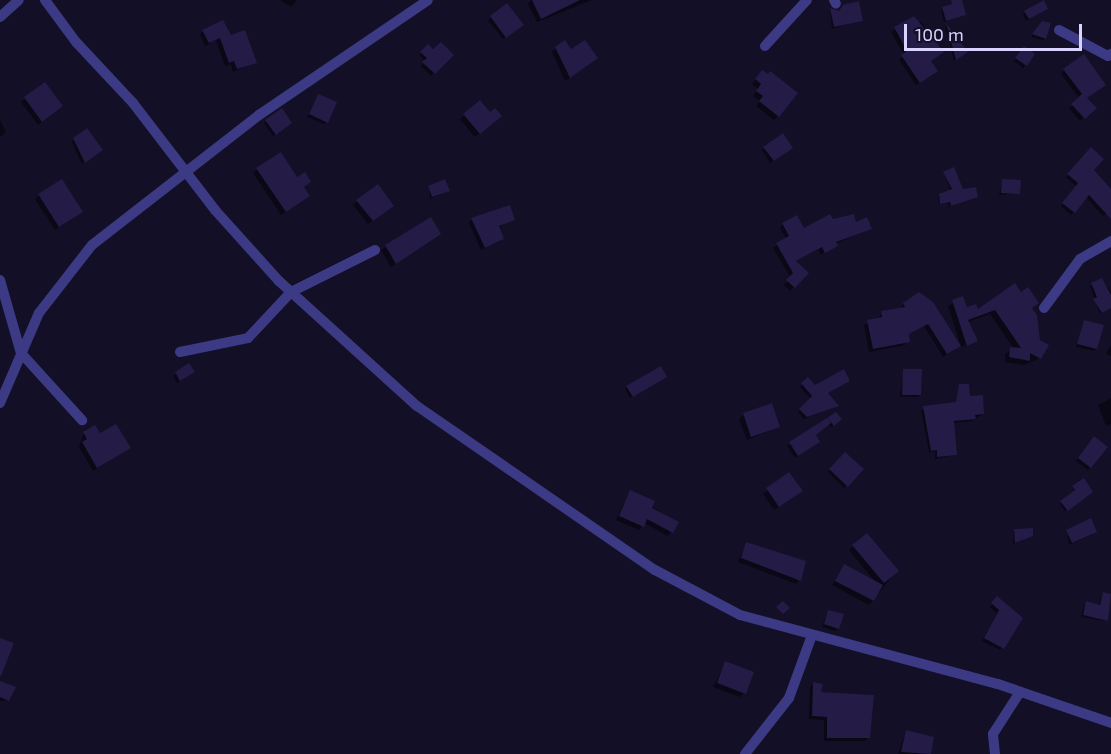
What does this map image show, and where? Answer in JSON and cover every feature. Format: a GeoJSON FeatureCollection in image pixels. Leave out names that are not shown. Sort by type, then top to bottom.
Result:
{"type":"FeatureCollection","features":[{"type":"Feature","properties":{"kind":"street"},"geometry":{"type":"LineString","coordinates":[[0,17],[20,0]]}},
{"type":"Feature","properties":{"kind":"street"},"geometry":{"type":"LineString","coordinates":[[45,0],[189,172],[215,210],[291,292],[417,406],[655,570],[740,615],[1020,692],[1111,723]]}},
{"type":"Feature","properties":{"kind":"street"},"geometry":{"type":"LineString","coordinates":[[0,403],[39,313],[92,245],[189,172],[259,115],[428,0]]}},
{"type":"Feature","properties":{"kind":"street"},"geometry":{"type":"LineString","coordinates":[[765,46],[807,0]]}},
{"type":"Feature","properties":{"kind":"street"},"geometry":{"type":"LineString","coordinates":[[1059,30],[1108,56],[1111,54]]}},
{"type":"Feature","properties":{"kind":"street"},"geometry":{"type":"LineString","coordinates":[[1044,308],[1080,259],[1111,241]]}},
{"type":"Feature","properties":{"kind":"street"},"geometry":{"type":"LineString","coordinates":[[180,352],[248,338],[291,292],[375,250]]}},
{"type":"Feature","properties":{"kind":"street"},"geometry":{"type":"LineString","coordinates":[[0,280],[21,353],[82,420]]}},
{"type":"Feature","properties":{"kind":"street"},"geometry":{"type":"LineString","coordinates":[[745,754],[789,698],[812,635]]}},
{"type":"Feature","properties":{"kind":"street"},"geometry":{"type":"LineString","coordinates":[[995,754],[993,734],[1020,692]]}},
{"type":"Feature","properties":{"kind":"building"},"geometry":{"type":"Polygon","coordinates":[[[532,0],[580,0],[541,19],[532,0]]]}},
{"type":"Feature","properties":{"kind":"building"},"geometry":{"type":"Polygon","coordinates":[[[951,0],[962,0],[966,15],[946,21],[942,7],[952,4],[951,0]]]}},
{"type":"Feature","properties":{"kind":"building"},"geometry":{"type":"Polygon","coordinates":[[[1044,0],[1048,9],[1029,19],[1024,11],[1044,0]]]}},
{"type":"Feature","properties":{"kind":"building"},"geometry":{"type":"Polygon","coordinates":[[[859,1],[863,21],[834,27],[830,8],[839,11],[843,5],[859,1]]]}},
{"type":"Feature","properties":{"kind":"building"},"geometry":{"type":"Polygon","coordinates":[[[507,3],[524,25],[506,38],[490,16],[507,3]]]}},
{"type":"Feature","properties":{"kind":"building"},"geometry":{"type":"Polygon","coordinates":[[[914,16],[944,52],[931,61],[938,71],[920,83],[901,55],[907,51],[894,27],[914,16]]]}},
{"type":"Feature","properties":{"kind":"building"},"geometry":{"type":"Polygon","coordinates":[[[223,20],[231,35],[245,30],[257,63],[237,69],[234,61],[229,63],[220,38],[209,43],[202,30],[223,20]]]}},
{"type":"Feature","properties":{"kind":"building"},"geometry":{"type":"Polygon","coordinates":[[[1042,21],[1051,23],[1046,39],[1032,34],[1042,21]]]}},
{"type":"Feature","properties":{"kind":"building"},"geometry":{"type":"Polygon","coordinates":[[[946,23],[968,52],[956,60],[946,23]]]}},
{"type":"Feature","properties":{"kind":"building"},"geometry":{"type":"Polygon","coordinates":[[[565,40],[571,49],[585,40],[598,58],[570,78],[555,47],[565,40]]]}},
{"type":"Feature","properties":{"kind":"building"},"geometry":{"type":"Polygon","coordinates":[[[441,42],[454,55],[435,74],[422,62],[427,58],[420,52],[428,44],[433,49],[441,42]]]}},
{"type":"Feature","properties":{"kind":"building"},"geometry":{"type":"Polygon","coordinates":[[[1024,46],[1035,54],[1027,66],[1015,58],[1024,46]]]}},
{"type":"Feature","properties":{"kind":"building"},"geometry":{"type":"Polygon","coordinates":[[[1084,54],[1106,85],[1087,98],[1097,108],[1085,119],[1071,104],[1082,94],[1063,69],[1084,54]]]}},
{"type":"Feature","properties":{"kind":"building"},"geometry":{"type":"Polygon","coordinates":[[[762,70],[768,74],[770,71],[798,93],[779,117],[759,101],[763,96],[756,91],[761,84],[755,79],[762,70]]]}},
{"type":"Feature","properties":{"kind":"building"},"geometry":{"type":"Polygon","coordinates":[[[45,82],[63,106],[42,122],[24,97],[45,82]]]}},
{"type":"Feature","properties":{"kind":"building"},"geometry":{"type":"Polygon","coordinates":[[[318,94],[337,102],[328,123],[309,114],[318,94]]]}},
{"type":"Feature","properties":{"kind":"building"},"geometry":{"type":"Polygon","coordinates":[[[480,100],[490,112],[495,108],[502,116],[480,134],[463,114],[480,100]]]}},
{"type":"Feature","properties":{"kind":"building"},"geometry":{"type":"Polygon","coordinates":[[[282,108],[292,123],[276,135],[265,120],[282,108]]]}},
{"type":"Feature","properties":{"kind":"building"},"geometry":{"type":"Polygon","coordinates":[[[87,128],[103,150],[85,163],[73,138],[87,128]]]}},
{"type":"Feature","properties":{"kind":"building"},"geometry":{"type":"Polygon","coordinates":[[[783,133],[793,148],[774,161],[763,147],[783,133]]]}},
{"type":"Feature","properties":{"kind":"building"},"geometry":{"type":"Polygon","coordinates":[[[1091,147],[1104,159],[1094,170],[1111,189],[1111,219],[1089,195],[1075,213],[1062,203],[1078,183],[1067,174],[1091,147]]]}},
{"type":"Feature","properties":{"kind":"building"},"geometry":{"type":"Polygon","coordinates":[[[281,152],[297,177],[305,172],[311,182],[304,187],[310,196],[286,212],[256,168],[281,152]]]}},
{"type":"Feature","properties":{"kind":"building"},"geometry":{"type":"Polygon","coordinates":[[[954,167],[963,189],[976,187],[978,197],[951,206],[950,202],[940,204],[939,194],[952,189],[943,172],[954,167]]]}},
{"type":"Feature","properties":{"kind":"building"},"geometry":{"type":"Polygon","coordinates":[[[62,179],[83,212],[59,227],[38,194],[62,179]]]}},
{"type":"Feature","properties":{"kind":"building"},"geometry":{"type":"Polygon","coordinates":[[[445,179],[450,191],[432,197],[428,186],[445,179]]]}},
{"type":"Feature","properties":{"kind":"building"},"geometry":{"type":"Polygon","coordinates":[[[1002,179],[1021,180],[1020,194],[1001,193],[1002,179]]]}},
{"type":"Feature","properties":{"kind":"building"},"geometry":{"type":"Polygon","coordinates":[[[378,184],[394,206],[373,221],[356,200],[378,184]]]}},
{"type":"Feature","properties":{"kind":"building"},"geometry":{"type":"Polygon","coordinates":[[[510,205],[515,220],[499,226],[504,239],[485,248],[471,218],[510,205]]]}},
{"type":"Feature","properties":{"kind":"building"},"geometry":{"type":"Polygon","coordinates":[[[830,214],[833,219],[854,214],[856,222],[867,217],[872,229],[836,242],[838,246],[825,253],[822,247],[796,261],[809,273],[795,288],[786,280],[793,273],[776,243],[789,236],[782,223],[797,215],[804,228],[830,214]]]}},
{"type":"Feature","properties":{"kind":"building"},"geometry":{"type":"Polygon","coordinates":[[[431,217],[441,234],[396,264],[385,245],[431,217]]]}},
{"type":"Feature","properties":{"kind":"building"},"geometry":{"type":"Polygon","coordinates":[[[1102,278],[1111,295],[1111,308],[1102,313],[1093,299],[1097,297],[1091,283],[1102,278]]]}},
{"type":"Feature","properties":{"kind":"building"},"geometry":{"type":"Polygon","coordinates":[[[1015,283],[1021,292],[1028,287],[1039,303],[1032,308],[1037,315],[1040,340],[1049,345],[1041,359],[1030,353],[1030,361],[1009,357],[1010,347],[1021,348],[995,310],[968,320],[978,341],[967,346],[952,300],[963,296],[967,307],[976,304],[978,309],[1015,283]]]}},
{"type":"Feature","properties":{"kind":"building"},"geometry":{"type":"Polygon","coordinates":[[[919,292],[933,302],[961,346],[947,354],[928,324],[909,334],[910,342],[873,349],[867,320],[882,317],[881,311],[905,307],[903,303],[919,292]]]}},
{"type":"Feature","properties":{"kind":"building"},"geometry":{"type":"Polygon","coordinates":[[[1084,320],[1104,325],[1097,349],[1077,344],[1084,320]]]}},
{"type":"Feature","properties":{"kind":"building"},"geometry":{"type":"Polygon","coordinates":[[[189,363],[195,372],[180,381],[175,372],[189,363]]]}},
{"type":"Feature","properties":{"kind":"building"},"geometry":{"type":"Polygon","coordinates":[[[661,366],[667,377],[633,397],[626,386],[661,366]]]}},
{"type":"Feature","properties":{"kind":"building"},"geometry":{"type":"Polygon","coordinates":[[[844,369],[850,381],[828,393],[839,406],[807,417],[799,409],[812,396],[801,383],[808,377],[815,385],[844,369]]]}},
{"type":"Feature","properties":{"kind":"building"},"geometry":{"type":"Polygon","coordinates":[[[903,369],[922,369],[921,395],[902,395],[903,369]]]}},
{"type":"Feature","properties":{"kind":"building"},"geometry":{"type":"Polygon","coordinates":[[[959,384],[969,384],[970,396],[983,395],[984,414],[975,415],[976,419],[954,421],[957,455],[937,457],[937,450],[931,451],[923,406],[956,402],[959,384]]]}},
{"type":"Feature","properties":{"kind":"building"},"geometry":{"type":"Polygon","coordinates":[[[772,403],[780,427],[751,437],[743,413],[772,403]]]}},
{"type":"Feature","properties":{"kind":"building"},"geometry":{"type":"Polygon","coordinates":[[[836,412],[842,419],[834,426],[827,418],[836,412]]]}},
{"type":"Feature","properties":{"kind":"building"},"geometry":{"type":"Polygon","coordinates":[[[827,418],[831,423],[816,435],[820,442],[798,456],[789,442],[827,418]]]}},
{"type":"Feature","properties":{"kind":"building"},"geometry":{"type":"Polygon","coordinates":[[[116,424],[131,448],[97,468],[82,442],[87,439],[83,432],[95,425],[100,433],[116,424]]]}},
{"type":"Feature","properties":{"kind":"building"},"geometry":{"type":"Polygon","coordinates":[[[1094,436],[1108,447],[1091,468],[1078,458],[1094,436]]]}},
{"type":"Feature","properties":{"kind":"building"},"geometry":{"type":"Polygon","coordinates":[[[845,452],[864,469],[848,487],[829,469],[845,452]]]}},
{"type":"Feature","properties":{"kind":"building"},"geometry":{"type":"Polygon","coordinates":[[[789,472],[803,491],[779,507],[766,488],[789,472]]]}},
{"type":"Feature","properties":{"kind":"building"},"geometry":{"type":"Polygon","coordinates":[[[1084,478],[1093,492],[1068,511],[1060,501],[1075,490],[1072,486],[1084,478]]]}},
{"type":"Feature","properties":{"kind":"building"},"geometry":{"type":"Polygon","coordinates":[[[630,490],[655,501],[652,508],[679,522],[673,533],[647,519],[644,527],[619,516],[630,490]]]}},
{"type":"Feature","properties":{"kind":"building"},"geometry":{"type":"Polygon","coordinates":[[[1091,518],[1097,532],[1072,543],[1066,530],[1091,518]]]}},
{"type":"Feature","properties":{"kind":"building"},"geometry":{"type":"Polygon","coordinates":[[[1033,528],[1033,536],[1015,543],[1014,529],[1033,528]]]}},
{"type":"Feature","properties":{"kind":"building"},"geometry":{"type":"Polygon","coordinates":[[[867,533],[899,571],[884,583],[852,545],[867,533]]]}},
{"type":"Feature","properties":{"kind":"building"},"geometry":{"type":"Polygon","coordinates":[[[746,542],[806,561],[801,581],[741,558],[746,542]]]}},
{"type":"Feature","properties":{"kind":"building"},"geometry":{"type":"Polygon","coordinates":[[[844,564],[883,585],[874,601],[835,581],[844,564]]]}},
{"type":"Feature","properties":{"kind":"building"},"geometry":{"type":"Polygon","coordinates":[[[1103,592],[1111,594],[1108,621],[1083,615],[1086,601],[1100,605],[1103,592]]]}},
{"type":"Feature","properties":{"kind":"building"},"geometry":{"type":"Polygon","coordinates":[[[997,596],[1023,618],[1004,649],[984,638],[999,610],[991,603],[997,596]]]}},
{"type":"Feature","properties":{"kind":"building"},"geometry":{"type":"Polygon","coordinates":[[[783,601],[790,608],[783,614],[776,607],[783,601]]]}},
{"type":"Feature","properties":{"kind":"building"},"geometry":{"type":"Polygon","coordinates":[[[828,610],[844,614],[839,629],[824,624],[828,610]]]}},
{"type":"Feature","properties":{"kind":"building"},"geometry":{"type":"Polygon","coordinates":[[[0,638],[14,643],[1,676],[0,676],[0,638]]]}},
{"type":"Feature","properties":{"kind":"building"},"geometry":{"type":"Polygon","coordinates":[[[725,661],[754,672],[746,694],[717,683],[725,661]]]}},
{"type":"Feature","properties":{"kind":"building"},"geometry":{"type":"Polygon","coordinates":[[[0,681],[16,687],[9,701],[0,697],[0,681]]]}},
{"type":"Feature","properties":{"kind":"building"},"geometry":{"type":"Polygon","coordinates":[[[813,682],[823,684],[821,692],[874,695],[870,738],[827,738],[827,717],[812,716],[813,682]]]}},
{"type":"Feature","properties":{"kind":"building"},"geometry":{"type":"Polygon","coordinates":[[[906,730],[934,737],[931,754],[901,752],[906,730]]]}}]}
